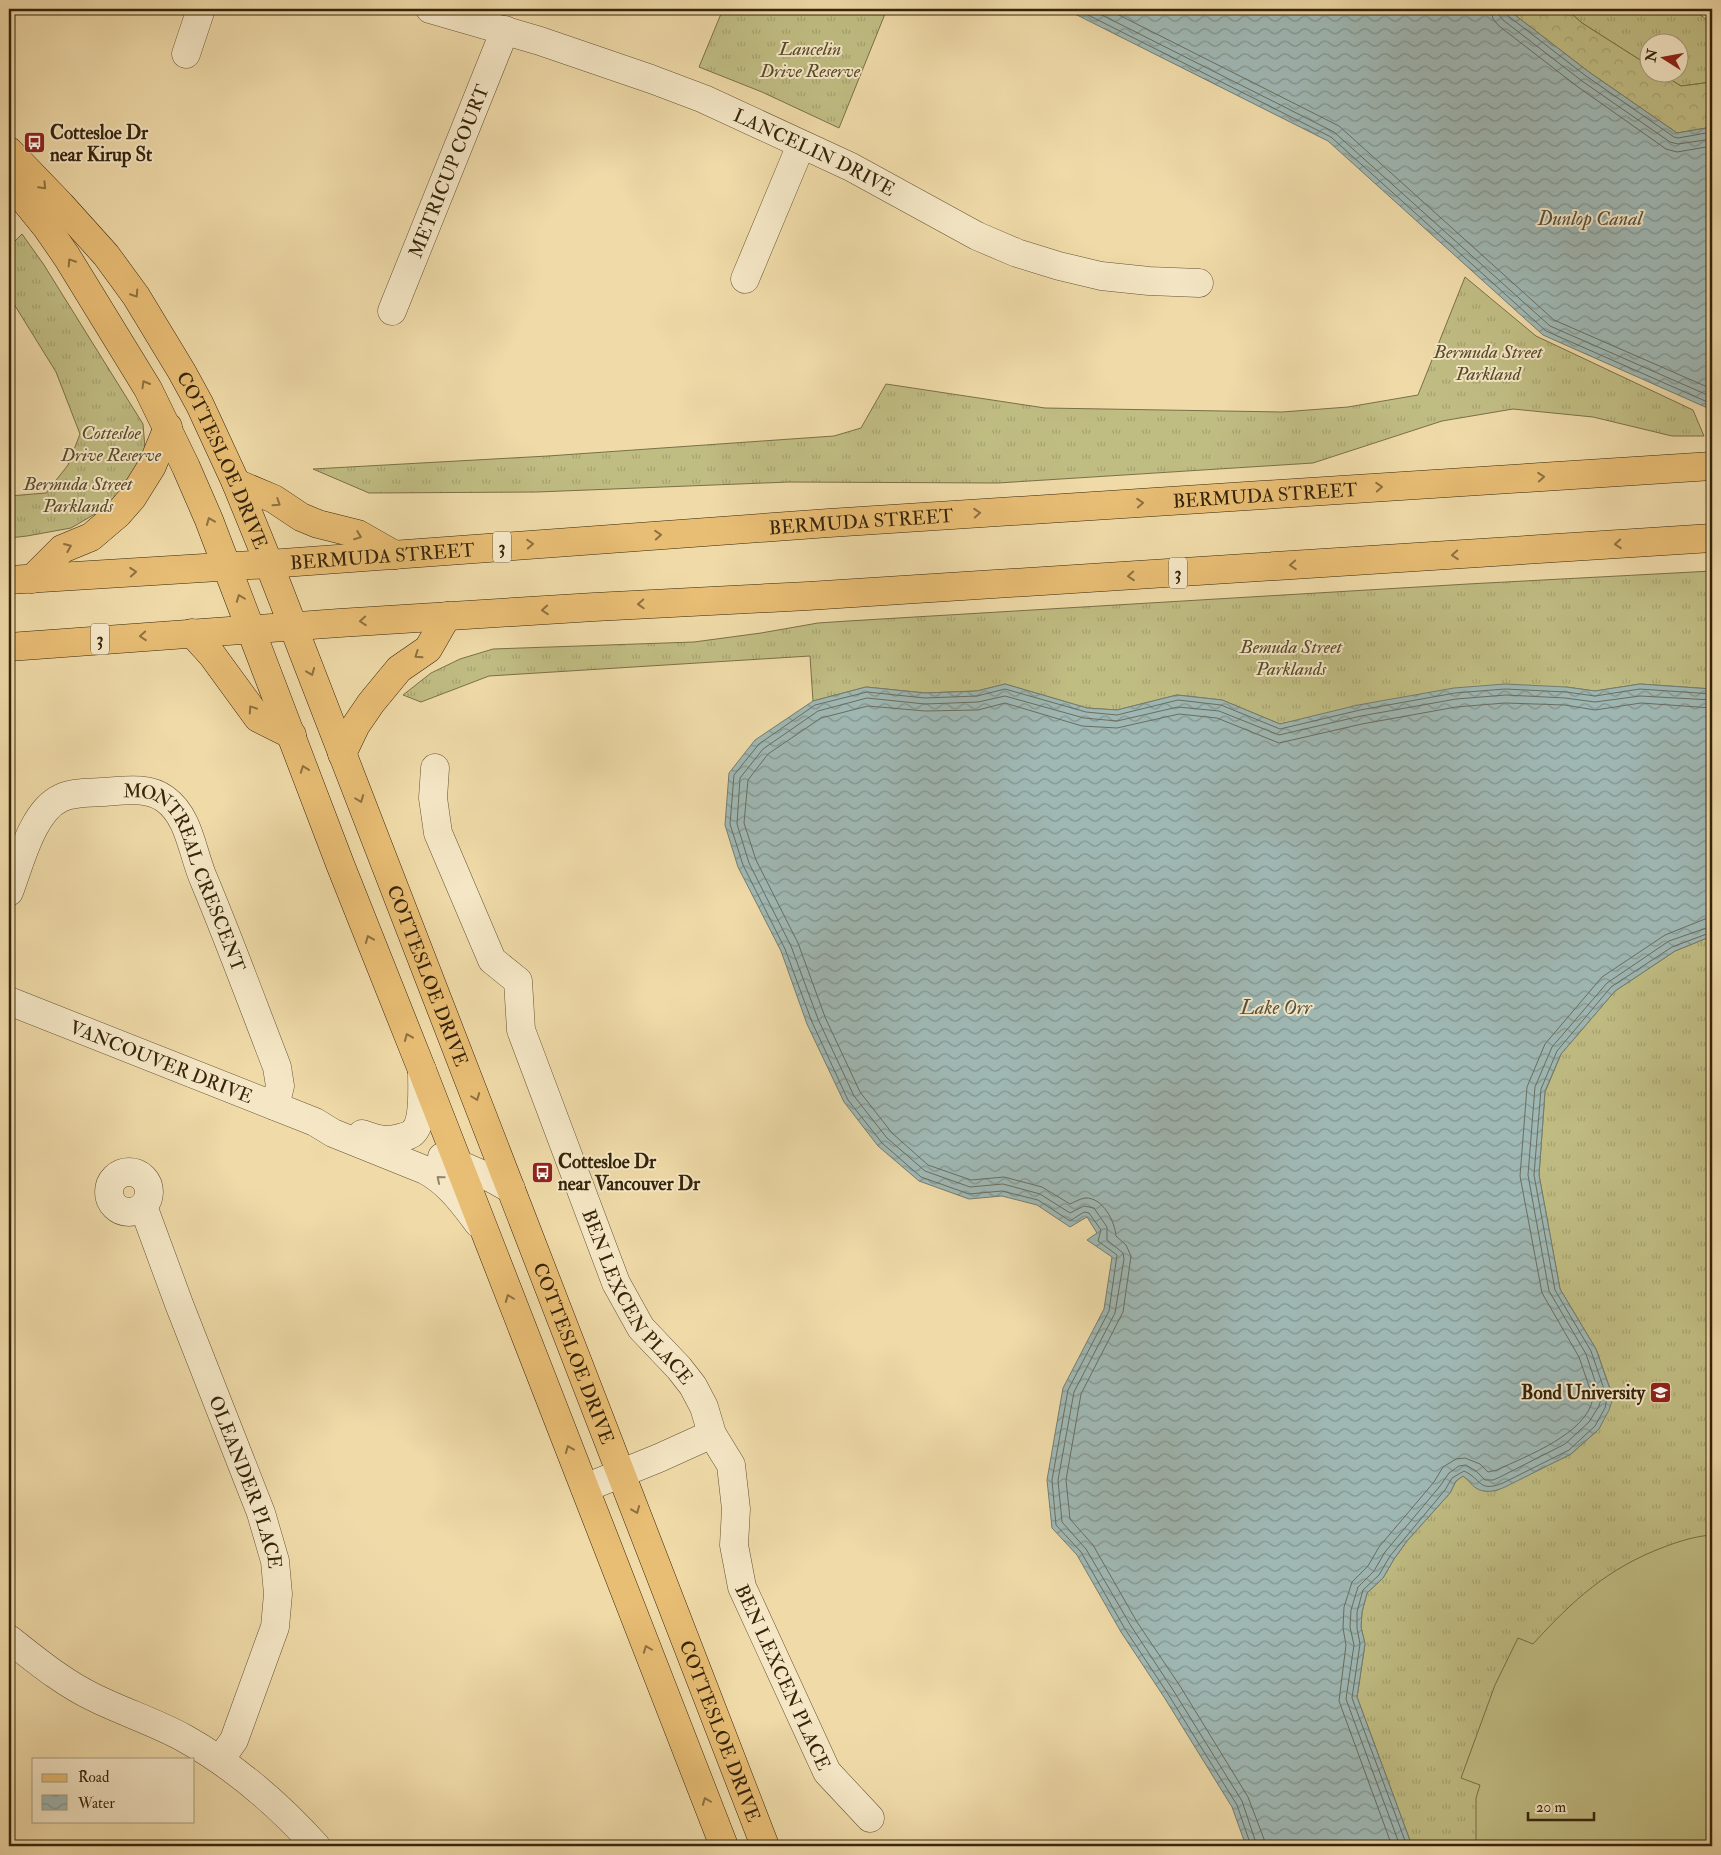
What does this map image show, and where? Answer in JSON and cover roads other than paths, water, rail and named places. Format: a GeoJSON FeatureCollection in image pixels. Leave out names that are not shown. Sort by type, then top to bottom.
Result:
{"type":"FeatureCollection","features":[{"type":"Feature","properties":{"kind":"main road","name":"COTTESLOE DRIVE"},"geometry":{"type":"LineString","coordinates":[[9,151],[106,255],[130,288],[191,388],[236,483],[765,1846]]}},
{"type":"Feature","properties":{"kind":"main road","name":"COTTESLOE DRIVE"},"geometry":{"type":"LineString","coordinates":[[9,181],[67,256],[148,389],[168,427],[205,511],[340,864],[724,1846]]}},
{"type":"Feature","properties":{"kind":"main road"},"geometry":{"type":"LineString","coordinates":[[21,579],[62,549],[91,537],[118,514],[132,498],[152,466],[168,427]]}},
{"type":"Feature","properties":{"kind":"main road","name":"BERMUDA STREET"},"geometry":{"type":"LineString","coordinates":[[21,579],[228,567],[829,522],[1712,466]]}},
{"type":"Feature","properties":{"kind":"main road"},"geometry":{"type":"LineString","coordinates":[[236,483],[274,499],[301,517],[318,524],[358,534],[394,554]]}},
{"type":"Feature","properties":{"kind":"main road","name":"3"},"geometry":{"type":"LineString","coordinates":[[9,647],[447,616],[808,596],[1712,538]]}},
{"type":"Feature","properties":{"kind":"main road"},"geometry":{"type":"LineString","coordinates":[[342,754],[356,725],[370,703],[399,669],[428,648],[447,616]]}},
{"type":"Feature","properties":{"kind":"main road"},"geometry":{"type":"LineString","coordinates":[[192,633],[212,655],[258,718],[292,735]]}},
{"type":"Feature","properties":{"kind":"street"},"geometry":{"type":"LineString","coordinates":[[186,54],[201,9]]}},
{"type":"Feature","properties":{"kind":"street","name":"LANCELIN DRIVE"},"geometry":{"type":"LineString","coordinates":[[430,9],[505,30],[651,79],[704,99],[851,168],[977,236],[1017,253],[1101,276],[1149,281],[1198,283]]}},
{"type":"Feature","properties":{"kind":"street","name":"METRICUP COURT"},"geometry":{"type":"LineString","coordinates":[[392,311],[505,30]]}},
{"type":"Feature","properties":{"kind":"street"},"geometry":{"type":"LineString","coordinates":[[745,279],[801,145]]}},
{"type":"Feature","properties":{"kind":"street","name":"BEN LEXCEN PLACE"},"geometry":{"type":"LineString","coordinates":[[435,768],[433,798],[438,833],[492,960],[518,981],[521,1030],[616,1283],[641,1328],[679,1368],[693,1386],[704,1407],[712,1434],[731,1465],[736,1509],[734,1545],[742,1587],[827,1772],[870,1818]]}},
{"type":"Feature","properties":{"kind":"street","name":"MONTREAL CRESCENT"},"geometry":{"type":"LineString","coordinates":[[9,892],[39,818],[50,806],[62,798],[79,794],[134,790],[149,791],[164,798],[176,808],[184,823],[203,878],[277,1067],[280,1086],[275,1106]]}},
{"type":"Feature","properties":{"kind":"street","name":"VANCOUVER DRIVE"},"geometry":{"type":"LineString","coordinates":[[9,1000],[315,1122],[333,1133],[436,1175],[452,1190],[483,1229]]}},
{"type":"Feature","properties":{"kind":"street"},"geometry":{"type":"LineString","coordinates":[[390,1141],[411,1134],[418,1124],[422,1070]]}},
{"type":"Feature","properties":{"kind":"street","name":"VANCOUVER DRIVE"},"geometry":{"type":"LineString","coordinates":[[315,1122],[336,1125],[378,1140],[416,1146],[493,1179],[511,1189]]}},
{"type":"Feature","properties":{"kind":"street","name":"OLEANDER PLACE"},"geometry":{"type":"LineString","coordinates":[[143,1206],[179,1304],[261,1513],[275,1561],[278,1594],[275,1627],[234,1740],[220,1760]]}},
{"type":"Feature","properties":{"kind":"street"},"geometry":{"type":"LineString","coordinates":[[585,1488],[622,1474],[712,1434]]}},
{"type":"Feature","properties":{"kind":"street"},"geometry":{"type":"LineString","coordinates":[[9,1639],[67,1682],[93,1697],[184,1738],[220,1760],[258,1790],[296,1824],[316,1846]]}},
{"type":"Feature","properties":{"kind":"water","name":"Dunlop Canal"},"geometry":{"type":"Polygon","coordinates":[[[1065,9],[1507,9],[1589,72],[1677,133],[1712,127],[1712,410],[1543,335],[1328,141],[1065,9]]]}},
{"type":"Feature","properties":{"kind":"water","name":"Lake Orr"},"geometry":{"type":"Polygon","coordinates":[[[1005,684],[1087,708],[1117,710],[1177,695],[1222,700],[1280,724],[1358,705],[1454,688],[1505,684],[1566,687],[1595,691],[1640,684],[1712,689],[1712,936],[1675,951],[1615,991],[1561,1054],[1545,1091],[1539,1175],[1560,1289],[1596,1349],[1613,1398],[1609,1410],[1599,1429],[1571,1454],[1505,1487],[1494,1491],[1483,1491],[1474,1487],[1463,1476],[1456,1481],[1450,1493],[1407,1541],[1383,1578],[1367,1593],[1362,1612],[1361,1627],[1365,1644],[1357,1697],[1412,1846],[1246,1846],[1232,1807],[1121,1632],[1077,1555],[1052,1528],[1047,1480],[1063,1388],[1104,1309],[1112,1257],[1087,1240],[1097,1233],[1087,1217],[1070,1227],[1037,1205],[1002,1196],[969,1199],[919,1181],[878,1146],[844,1102],[807,1024],[781,951],[738,867],[725,825],[729,773],[755,740],[813,701],[866,687],[925,693],[977,691],[1005,684]]]}},
{"type":"Feature","properties":{"kind":"place","name":"Cottesloe Dr near Kirup St"},"geometry":{"type":"Point","coordinates":[34,143]}},
{"type":"Feature","properties":{"kind":"place","name":"Cottesloe Dr near Vancouver Dr"},"geometry":{"type":"Point","coordinates":[542,1172]}},
{"type":"Feature","properties":{"kind":"place","name":"Bond University"},"geometry":{"type":"Point","coordinates":[1661,1392]}},
{"type":"Feature","properties":{"kind":"park label","name":"Lancelin Drive Reserve"},"geometry":{"type":"Point","coordinates":[810,59]}},
{"type":"Feature","properties":{"kind":"park label","name":"Bermuda Street Parkland"},"geometry":{"type":"Point","coordinates":[1488,362]}},
{"type":"Feature","properties":{"kind":"park label","name":"Cottesloe Drive Reserve"},"geometry":{"type":"Point","coordinates":[111,443]}},
{"type":"Feature","properties":{"kind":"park label","name":"Bermuda Street Parklands"},"geometry":{"type":"Point","coordinates":[78,494]}},
{"type":"Feature","properties":{"kind":"park label","name":"Bemuda Street Parklands"},"geometry":{"type":"Point","coordinates":[1291,657]}}]}
